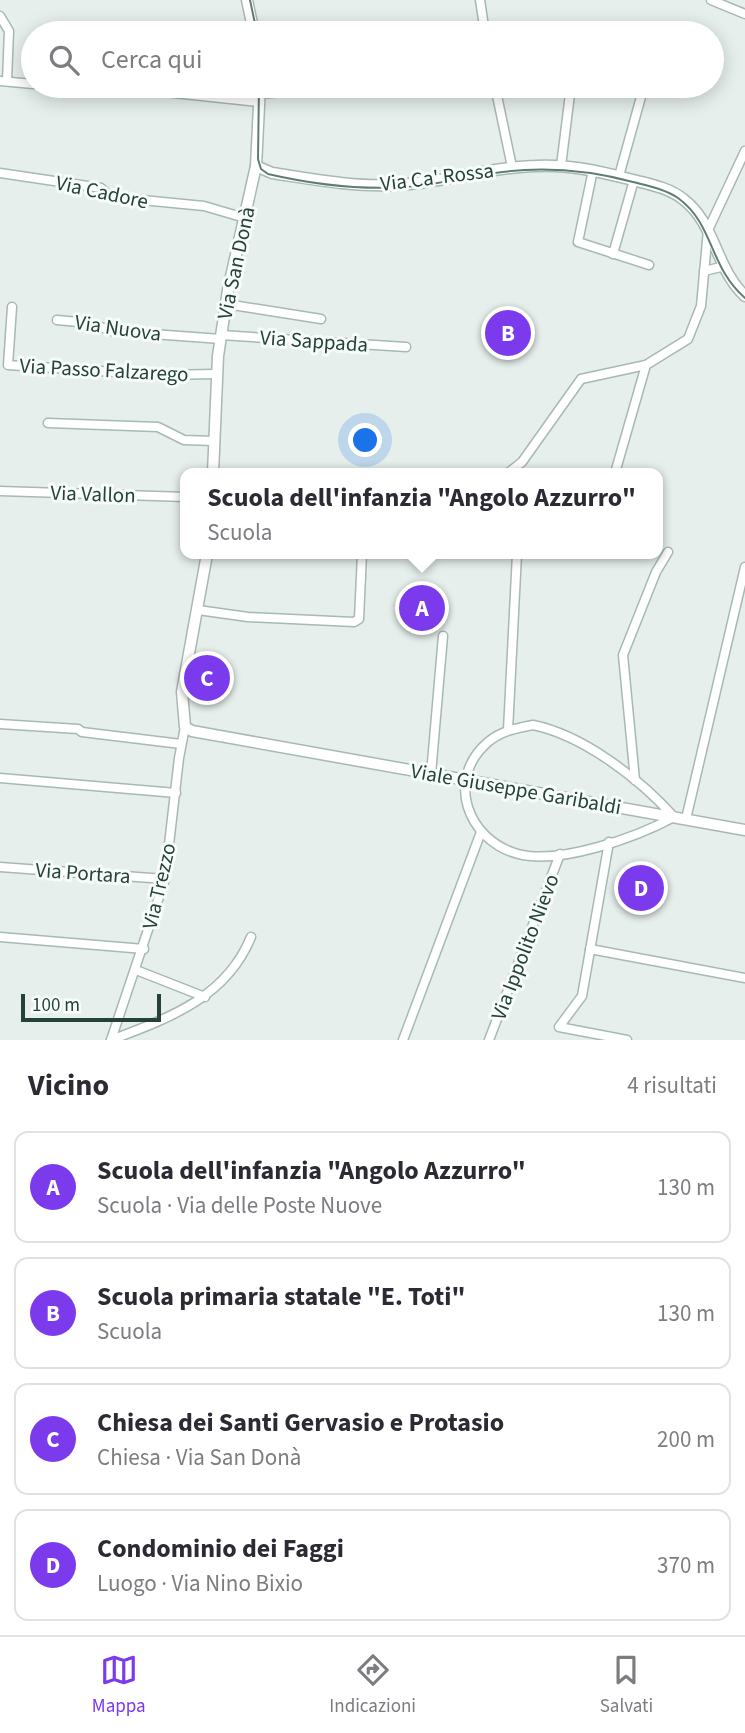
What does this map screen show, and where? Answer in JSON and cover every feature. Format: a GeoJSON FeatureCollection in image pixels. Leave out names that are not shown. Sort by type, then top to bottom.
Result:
{"type":"FeatureCollection","features":[{"type":"Feature","properties":{"kind":"street"},"geometry":{"type":"LineString","coordinates":[[247,0],[251,21]]}},
{"type":"Feature","properties":{"kind":"street"},"geometry":{"type":"LineString","coordinates":[[480,0],[483,21]]}},
{"type":"Feature","properties":{"kind":"street"},"geometry":{"type":"LineString","coordinates":[[711,0],[745,14]]}},
{"type":"Feature","properties":{"kind":"street"},"geometry":{"type":"LineString","coordinates":[[0,16],[9,31],[4,81]]}},
{"type":"Feature","properties":{"kind":"street","name":"Via San Donà"},"geometry":{"type":"LineString","coordinates":[[213,468],[216,374],[226,304],[256,166],[260,98]]}},
{"type":"Feature","properties":{"kind":"street"},"geometry":{"type":"LineString","coordinates":[[498,98],[512,167]]}},
{"type":"Feature","properties":{"kind":"street"},"geometry":{"type":"LineString","coordinates":[[561,166],[570,98]]}},
{"type":"Feature","properties":{"kind":"street"},"geometry":{"type":"LineString","coordinates":[[619,176],[642,98]]}},
{"type":"Feature","properties":{"kind":"street"},"geometry":{"type":"LineString","coordinates":[[514,468],[522,462],[581,379],[646,365],[688,339],[701,306],[708,230],[745,151]]}},
{"type":"Feature","properties":{"kind":"street","name":"Via Ca' Rossa"},"geometry":{"type":"LineString","coordinates":[[256,166],[272,173],[391,186],[512,167],[561,166],[619,176],[680,197],[696,210],[708,230],[721,267],[745,296]]}},
{"type":"Feature","properties":{"kind":"street"},"geometry":{"type":"LineString","coordinates":[[593,170],[578,242],[649,265]]}},
{"type":"Feature","properties":{"kind":"street","name":"Via Cadore"},"geometry":{"type":"LineString","coordinates":[[0,173],[101,188],[111,197],[204,206],[245,218]]}},
{"type":"Feature","properties":{"kind":"street"},"geometry":{"type":"LineString","coordinates":[[613,254],[634,180]]}},
{"type":"Feature","properties":{"kind":"street"},"geometry":{"type":"LineString","coordinates":[[704,271],[721,267]]}},
{"type":"Feature","properties":{"kind":"street"},"geometry":{"type":"LineString","coordinates":[[226,304],[321,319]]}},
{"type":"Feature","properties":{"kind":"street","name":"Via Passo Falzarego"},"geometry":{"type":"LineString","coordinates":[[12,307],[8,365],[161,375],[216,374]]}},
{"type":"Feature","properties":{"kind":"street","name":"Via Nuova"},"geometry":{"type":"LineString","coordinates":[[57,320],[89,323],[112,331],[221,337]]}},
{"type":"Feature","properties":{"kind":"street","name":"Via Sappada"},"geometry":{"type":"LineString","coordinates":[[221,337],[406,347]]}},
{"type":"Feature","properties":{"kind":"street"},"geometry":{"type":"LineString","coordinates":[[616,468],[646,365]]}},
{"type":"Feature","properties":{"kind":"street"},"geometry":{"type":"LineString","coordinates":[[48,423],[158,428],[184,440],[215,441]]}},
{"type":"Feature","properties":{"kind":"street"},"geometry":{"type":"LineString","coordinates":[[521,468],[522,462]]}},
{"type":"Feature","properties":{"kind":"street","name":"Via Vallon"},"geometry":{"type":"LineString","coordinates":[[0,491],[180,497]]}},
{"type":"Feature","properties":{"kind":"street"},"geometry":{"type":"LineString","coordinates":[[635,780],[622,655],[656,572],[668,552]]}},
{"type":"Feature","properties":{"kind":"street"},"geometry":{"type":"LineString","coordinates":[[185,727],[182,692],[206,559]]}},
{"type":"Feature","properties":{"kind":"street"},"geometry":{"type":"LineString","coordinates":[[198,610],[248,617],[354,622],[359,620],[362,559]]}},
{"type":"Feature","properties":{"kind":"street"},"geometry":{"type":"LineString","coordinates":[[509,730],[517,559]]}},
{"type":"Feature","properties":{"kind":"street"},"geometry":{"type":"LineString","coordinates":[[686,819],[745,567]]}},
{"type":"Feature","properties":{"kind":"street"},"geometry":{"type":"LineString","coordinates":[[431,774],[443,636]]}},
{"type":"Feature","properties":{"kind":"street"},"geometry":{"type":"LineString","coordinates":[[0,724],[78,729],[82,732],[181,744]]}},
{"type":"Feature","properties":{"kind":"street"},"geometry":{"type":"LineString","coordinates":[[533,725],[559,730],[635,780],[674,817],[650,830],[561,854],[522,855],[500,847],[481,832],[469,814],[464,780],[473,759],[488,742],[509,730],[533,725]]}},
{"type":"Feature","properties":{"kind":"street","name":"Viale Giuseppe Garibaldi"},"geometry":{"type":"LineString","coordinates":[[185,727],[191,731],[745,830]]}},
{"type":"Feature","properties":{"kind":"street","name":"Via Trezzo"},"geometry":{"type":"LineString","coordinates":[[111,1040],[144,949],[165,878],[185,727]]}},
{"type":"Feature","properties":{"kind":"street"},"geometry":{"type":"LineString","coordinates":[[0,778],[176,793]]}},
{"type":"Feature","properties":{"kind":"street"},"geometry":{"type":"LineString","coordinates":[[403,1040],[481,832]]}},
{"type":"Feature","properties":{"kind":"street"},"geometry":{"type":"LineString","coordinates":[[609,842],[582,996],[559,1027],[585,1036],[627,1040]]}},
{"type":"Feature","properties":{"kind":"street","name":"Via Ippolito Nievo"},"geometry":{"type":"LineString","coordinates":[[489,1040],[561,854]]}},
{"type":"Feature","properties":{"kind":"street","name":"Via Portara"},"geometry":{"type":"LineString","coordinates":[[0,867],[165,878]]}},
{"type":"Feature","properties":{"kind":"street"},"geometry":{"type":"LineString","coordinates":[[0,937],[144,949]]}},
{"type":"Feature","properties":{"kind":"street"},"geometry":{"type":"LineString","coordinates":[[111,1040],[176,1016],[205,997],[229,974],[251,937]]}},
{"type":"Feature","properties":{"kind":"street"},"geometry":{"type":"LineString","coordinates":[[590,949],[745,978]]}},
{"type":"Feature","properties":{"kind":"street"},"geometry":{"type":"LineString","coordinates":[[136,970],[205,997]]}},
{"type":"Feature","properties":{"kind":"tram line"},"geometry":{"type":"LineString","coordinates":[[250,0],[254,21]]}},
{"type":"Feature","properties":{"kind":"tram line"},"geometry":{"type":"LineString","coordinates":[[259,98],[258,159],[261,169],[268,174],[301,181],[389,188],[428,185],[513,171],[565,170],[616,178],[662,190],[690,208],[706,233],[724,273],[745,298]]}},
{"type":"Feature","properties":{"kind":"place","name":"Scuola primaria statale \"E. Toti\""},"geometry":{"type":"Point","coordinates":[508,333]}},
{"type":"Feature","properties":{"kind":"place","name":"Scuola dell'infanzia \"Angolo Azzurro\""},"geometry":{"type":"Point","coordinates":[422,608]}},
{"type":"Feature","properties":{"kind":"place","name":"Chiesa dei Santi Gervasio e Protasio"},"geometry":{"type":"Point","coordinates":[207,678]}},
{"type":"Feature","properties":{"kind":"place","name":"Condominio dei Faggi"},"geometry":{"type":"Point","coordinates":[641,888]}}]}
